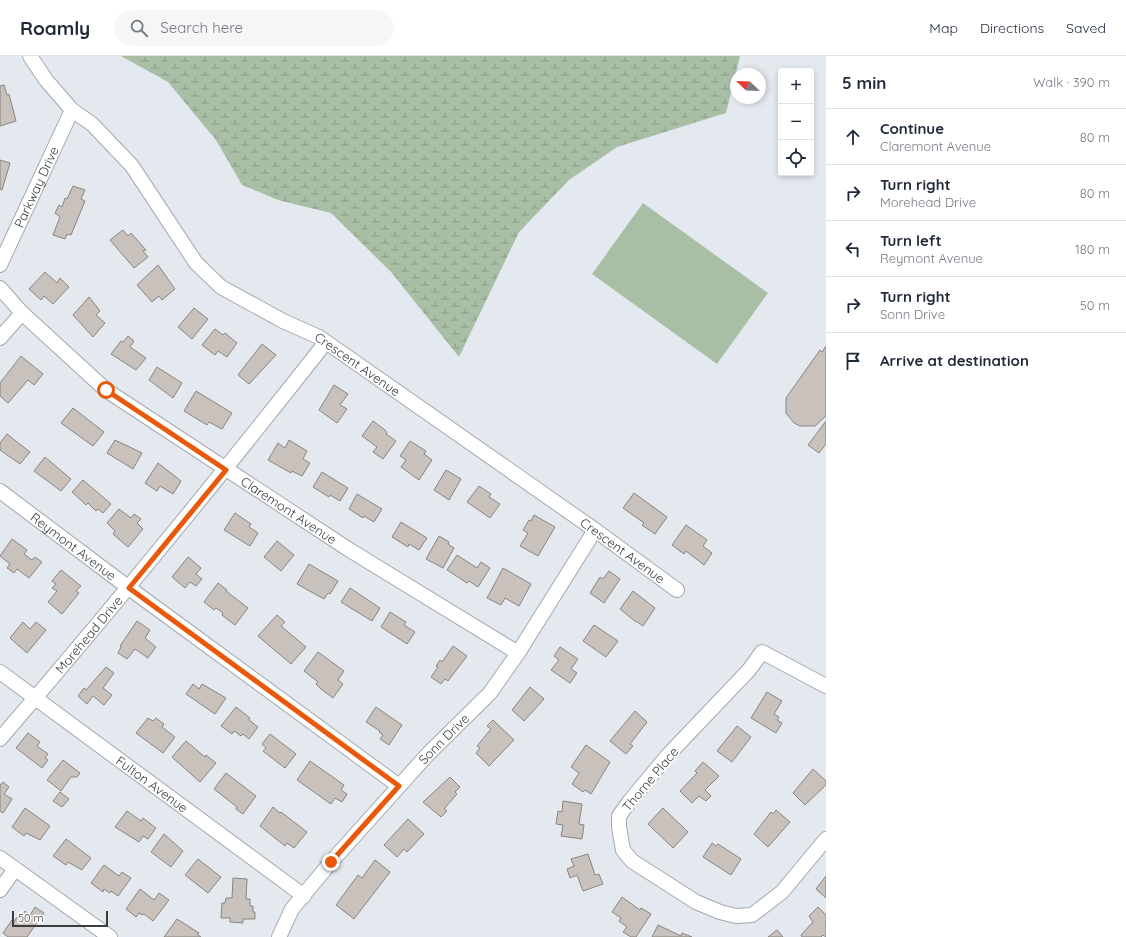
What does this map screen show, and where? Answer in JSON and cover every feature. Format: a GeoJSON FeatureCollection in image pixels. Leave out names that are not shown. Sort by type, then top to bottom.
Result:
{"type":"FeatureCollection","features":[{"type":"Feature","properties":{"kind":"street","name":"Crescent Avenue"},"geometry":{"type":"LineString","coordinates":[[30,56],[46,80],[72,110],[92,124],[132,166],[196,263],[221,287],[283,321],[319,337],[595,530],[676,590]]}},
{"type":"Feature","properties":{"kind":"street","name":"Parkway Drive"},"geometry":{"type":"LineString","coordinates":[[0,265],[72,110]]}},
{"type":"Feature","properties":{"kind":"street","name":"Claremont Avenue"},"geometry":{"type":"LineString","coordinates":[[0,288],[22,313],[106,390],[348,549],[518,653]]}},
{"type":"Feature","properties":{"kind":"street"},"geometry":{"type":"LineString","coordinates":[[0,338],[22,313]]}},
{"type":"Feature","properties":{"kind":"street","name":"Morehead Drive"},"geometry":{"type":"LineString","coordinates":[[0,740],[129,588],[226,470],[326,342]]}},
{"type":"Feature","properties":{"kind":"street","name":"Reymont Avenue"},"geometry":{"type":"LineString","coordinates":[[0,491],[129,588],[399,786]]}},
{"type":"Feature","properties":{"kind":"street","name":"Sonn Drive"},"geometry":{"type":"LineString","coordinates":[[279,937],[292,909],[331,862],[428,754],[490,693],[518,653],[595,530]]}},
{"type":"Feature","properties":{"kind":"street","name":"Thorne Place"},"geometry":{"type":"LineString","coordinates":[[826,686],[762,652],[749,670],[668,755],[629,802],[619,816],[618,827],[623,850],[632,861],[696,902],[720,912],[736,916],[752,915],[782,892],[826,839]]}},
{"type":"Feature","properties":{"kind":"street","name":"Fulton Avenue"},"geometry":{"type":"LineString","coordinates":[[0,672],[304,896]]}},
{"type":"Feature","properties":{"kind":"street"},"geometry":{"type":"LineString","coordinates":[[0,858],[110,937]]}},
{"type":"Feature","properties":{"kind":"street"},"geometry":{"type":"LineString","coordinates":[[0,890],[15,869]]}},
{"type":"Feature","properties":{"kind":"green space"},"geometry":{"type":"Polygon","coordinates":[[[121,56],[740,56],[737,68],[730,68],[730,97],[726,113],[617,147],[569,180],[519,232],[459,357],[391,272],[331,213],[278,200],[242,185],[216,140],[168,82],[121,56]]]}},
{"type":"Feature","properties":{"kind":"green space"},"geometry":{"type":"Polygon","coordinates":[[[643,203],[768,293],[717,364],[592,274],[643,203]]]}},
{"type":"Feature","properties":{"kind":"building"},"geometry":{"type":"Polygon","coordinates":[[[4,85],[7,95],[9,94],[16,121],[0,126],[0,86],[4,85]]]}},
{"type":"Feature","properties":{"kind":"building"},"geometry":{"type":"Polygon","coordinates":[[[0,160],[10,163],[2,190],[0,189],[0,160]]]}},
{"type":"Feature","properties":{"kind":"building"},"geometry":{"type":"Polygon","coordinates":[[[73,186],[85,190],[81,199],[85,201],[71,235],[67,234],[65,239],[53,235],[60,217],[55,213],[59,205],[62,207],[65,198],[67,199],[73,186]]]}},
{"type":"Feature","properties":{"kind":"building"},"geometry":{"type":"Polygon","coordinates":[[[123,230],[128,236],[131,233],[146,250],[143,251],[148,257],[134,268],[110,240],[123,230]]]}},
{"type":"Feature","properties":{"kind":"building"},"geometry":{"type":"Polygon","coordinates":[[[158,265],[175,289],[162,300],[159,296],[152,302],[137,285],[158,265]]]}},
{"type":"Feature","properties":{"kind":"building"},"geometry":{"type":"Polygon","coordinates":[[[45,272],[57,283],[60,278],[69,287],[53,304],[44,296],[41,300],[29,289],[45,272]]]}},
{"type":"Feature","properties":{"kind":"building"},"geometry":{"type":"Polygon","coordinates":[[[89,297],[100,311],[96,315],[105,323],[93,337],[73,315],[89,297]]]}},
{"type":"Feature","properties":{"kind":"building"},"geometry":{"type":"Polygon","coordinates":[[[194,308],[208,319],[192,339],[178,327],[194,308]]]}},
{"type":"Feature","properties":{"kind":"building"},"geometry":{"type":"Polygon","coordinates":[[[215,329],[223,335],[225,333],[237,343],[227,357],[218,351],[215,355],[202,345],[215,329]]]}},
{"type":"Feature","properties":{"kind":"building"},"geometry":{"type":"Polygon","coordinates":[[[128,336],[134,341],[130,347],[146,358],[136,370],[111,354],[121,341],[123,342],[128,336]]]}},
{"type":"Feature","properties":{"kind":"building"},"geometry":{"type":"Polygon","coordinates":[[[262,344],[276,355],[249,384],[238,375],[262,344]]]}},
{"type":"Feature","properties":{"kind":"building"},"geometry":{"type":"Polygon","coordinates":[[[826,346],[826,416],[815,426],[800,426],[794,423],[786,413],[786,398],[820,350],[822,352],[826,346]]]}},
{"type":"Feature","properties":{"kind":"building"},"geometry":{"type":"Polygon","coordinates":[[[21,356],[43,374],[34,385],[28,380],[8,403],[0,396],[0,383],[21,356]]]}},
{"type":"Feature","properties":{"kind":"building"},"geometry":{"type":"Polygon","coordinates":[[[157,367],[182,383],[173,398],[149,380],[157,367]]]}},
{"type":"Feature","properties":{"kind":"building"},"geometry":{"type":"Polygon","coordinates":[[[334,385],[348,394],[340,405],[347,409],[337,423],[319,410],[334,385]]]}},
{"type":"Feature","properties":{"kind":"building"},"geometry":{"type":"Polygon","coordinates":[[[196,391],[232,413],[222,429],[209,422],[207,425],[184,411],[196,391]]]}},
{"type":"Feature","properties":{"kind":"building"},"geometry":{"type":"Polygon","coordinates":[[[73,408],[104,432],[93,446],[61,423],[73,408]]]}},
{"type":"Feature","properties":{"kind":"building"},"geometry":{"type":"Polygon","coordinates":[[[373,421],[385,430],[387,433],[386,434],[396,441],[383,459],[373,452],[377,447],[362,436],[373,421]]]}},
{"type":"Feature","properties":{"kind":"building"},"geometry":{"type":"Polygon","coordinates":[[[826,421],[826,444],[819,453],[808,445],[826,421]]]}},
{"type":"Feature","properties":{"kind":"building"},"geometry":{"type":"Polygon","coordinates":[[[7,434],[30,452],[20,464],[0,450],[0,443],[7,434]]]}},
{"type":"Feature","properties":{"kind":"building"},"geometry":{"type":"Polygon","coordinates":[[[115,440],[142,453],[133,469],[107,453],[115,440]]]}},
{"type":"Feature","properties":{"kind":"building"},"geometry":{"type":"Polygon","coordinates":[[[289,440],[307,451],[303,459],[310,463],[302,476],[292,471],[291,473],[268,460],[278,443],[285,448],[289,440]]]}},
{"type":"Feature","properties":{"kind":"building"},"geometry":{"type":"Polygon","coordinates":[[[410,441],[426,451],[424,454],[432,460],[419,480],[401,467],[406,460],[400,456],[410,441]]]}},
{"type":"Feature","properties":{"kind":"building"},"geometry":{"type":"Polygon","coordinates":[[[45,457],[71,479],[61,491],[34,471],[45,457]]]}},
{"type":"Feature","properties":{"kind":"building"},"geometry":{"type":"Polygon","coordinates":[[[158,463],[181,481],[173,494],[160,486],[157,491],[145,483],[158,463]]]}},
{"type":"Feature","properties":{"kind":"building"},"geometry":{"type":"Polygon","coordinates":[[[446,470],[461,479],[449,500],[434,490],[446,470]]]}},
{"type":"Feature","properties":{"kind":"building"},"geometry":{"type":"Polygon","coordinates":[[[322,472],[348,488],[340,501],[330,495],[329,497],[313,487],[322,472]]]}},
{"type":"Feature","properties":{"kind":"building"},"geometry":{"type":"Polygon","coordinates":[[[83,480],[111,504],[103,513],[98,509],[96,511],[88,503],[86,505],[72,492],[83,480]]]}},
{"type":"Feature","properties":{"kind":"building"},"geometry":{"type":"Polygon","coordinates":[[[479,486],[491,494],[489,497],[500,504],[490,518],[467,502],[479,486]]]}},
{"type":"Feature","properties":{"kind":"building"},"geometry":{"type":"Polygon","coordinates":[[[634,493],[667,517],[655,534],[642,525],[644,523],[623,508],[634,493]]]}},
{"type":"Feature","properties":{"kind":"building"},"geometry":{"type":"Polygon","coordinates":[[[357,494],[382,509],[374,522],[364,516],[363,518],[349,509],[357,494]]]}},
{"type":"Feature","properties":{"kind":"building"},"geometry":{"type":"Polygon","coordinates":[[[119,509],[131,518],[134,514],[141,519],[137,523],[143,529],[128,547],[113,534],[115,531],[107,523],[119,509]]]}},
{"type":"Feature","properties":{"kind":"building"},"geometry":{"type":"Polygon","coordinates":[[[235,513],[251,524],[249,527],[258,533],[250,546],[224,530],[235,513]]]}},
{"type":"Feature","properties":{"kind":"building"},"geometry":{"type":"Polygon","coordinates":[[[534,515],[555,527],[538,556],[520,546],[528,533],[523,530],[534,515]]]}},
{"type":"Feature","properties":{"kind":"building"},"geometry":{"type":"Polygon","coordinates":[[[401,522],[427,538],[419,550],[409,544],[408,547],[392,537],[401,522]]]}},
{"type":"Feature","properties":{"kind":"building"},"geometry":{"type":"Polygon","coordinates":[[[686,525],[707,540],[703,546],[712,553],[704,565],[686,551],[684,554],[672,545],[686,525]]]}},
{"type":"Feature","properties":{"kind":"building"},"geometry":{"type":"Polygon","coordinates":[[[439,536],[449,542],[448,544],[454,548],[443,568],[426,559],[439,536]]]}},
{"type":"Feature","properties":{"kind":"building"},"geometry":{"type":"Polygon","coordinates":[[[12,539],[27,550],[24,554],[32,560],[35,557],[42,562],[29,578],[17,569],[14,573],[7,568],[10,564],[0,556],[12,539]]]}},
{"type":"Feature","properties":{"kind":"building"},"geometry":{"type":"Polygon","coordinates":[[[277,541],[294,555],[281,571],[264,557],[277,541]]]}},
{"type":"Feature","properties":{"kind":"building"},"geometry":{"type":"Polygon","coordinates":[[[457,555],[477,568],[481,562],[490,568],[478,587],[469,581],[467,583],[447,570],[457,555]]]}},
{"type":"Feature","properties":{"kind":"building"},"geometry":{"type":"Polygon","coordinates":[[[188,557],[201,568],[196,574],[202,579],[196,586],[190,582],[185,588],[172,577],[188,557]]]}},
{"type":"Feature","properties":{"kind":"building"},"geometry":{"type":"Polygon","coordinates":[[[309,564],[338,581],[330,594],[328,593],[324,599],[297,584],[309,564]]]}},
{"type":"Feature","properties":{"kind":"building"},"geometry":{"type":"Polygon","coordinates":[[[503,568],[531,584],[519,606],[505,598],[501,605],[487,598],[503,568]]]}},
{"type":"Feature","properties":{"kind":"building"},"geometry":{"type":"Polygon","coordinates":[[[61,570],[81,586],[76,591],[79,593],[62,614],[48,602],[57,591],[52,588],[56,584],[52,581],[61,570]]]}},
{"type":"Feature","properties":{"kind":"building"},"geometry":{"type":"Polygon","coordinates":[[[609,571],[620,579],[604,603],[590,593],[600,577],[603,579],[609,571]]]}},
{"type":"Feature","properties":{"kind":"building"},"geometry":{"type":"Polygon","coordinates":[[[218,583],[248,608],[235,625],[222,615],[223,613],[216,608],[214,610],[204,602],[218,583]]]}},
{"type":"Feature","properties":{"kind":"building"},"geometry":{"type":"Polygon","coordinates":[[[350,588],[380,608],[372,621],[341,602],[350,588]]]}},
{"type":"Feature","properties":{"kind":"building"},"geometry":{"type":"Polygon","coordinates":[[[633,591],[655,608],[643,626],[620,609],[633,591]]]}},
{"type":"Feature","properties":{"kind":"building"},"geometry":{"type":"Polygon","coordinates":[[[390,612],[406,622],[404,625],[415,632],[407,644],[381,627],[390,612]]]}},
{"type":"Feature","properties":{"kind":"building"},"geometry":{"type":"Polygon","coordinates":[[[277,615],[285,622],[281,626],[306,647],[291,664],[258,636],[277,615]]]}},
{"type":"Feature","properties":{"kind":"building"},"geometry":{"type":"Polygon","coordinates":[[[137,621],[150,630],[145,638],[156,647],[148,658],[135,649],[127,659],[118,653],[121,647],[120,646],[137,621]]]}},
{"type":"Feature","properties":{"kind":"building"},"geometry":{"type":"Polygon","coordinates":[[[23,622],[30,629],[36,622],[46,630],[27,653],[10,638],[23,622]]]}},
{"type":"Feature","properties":{"kind":"building"},"geometry":{"type":"Polygon","coordinates":[[[594,625],[618,641],[606,657],[583,641],[594,625]]]}},
{"type":"Feature","properties":{"kind":"building"},"geometry":{"type":"Polygon","coordinates":[[[453,646],[467,656],[448,681],[445,679],[441,684],[431,677],[438,667],[436,666],[440,660],[442,662],[453,646]]]}},
{"type":"Feature","properties":{"kind":"building"},"geometry":{"type":"Polygon","coordinates":[[[560,647],[578,659],[571,669],[577,673],[570,683],[551,670],[559,660],[554,656],[560,647]]]}},
{"type":"Feature","properties":{"kind":"building"},"geometry":{"type":"Polygon","coordinates":[[[318,652],[344,671],[338,680],[343,684],[333,698],[321,689],[316,684],[318,682],[304,671],[318,652]]]}},
{"type":"Feature","properties":{"kind":"building"},"geometry":{"type":"Polygon","coordinates":[[[106,667],[114,673],[103,688],[112,695],[104,705],[93,696],[87,704],[78,696],[84,688],[86,690],[106,667]]]}},
{"type":"Feature","properties":{"kind":"building"},"geometry":{"type":"Polygon","coordinates":[[[193,684],[199,689],[202,684],[226,698],[215,714],[186,694],[193,684]]]}},
{"type":"Feature","properties":{"kind":"building"},"geometry":{"type":"Polygon","coordinates":[[[530,687],[544,699],[524,721],[512,710],[530,687]]]}},
{"type":"Feature","properties":{"kind":"building"},"geometry":{"type":"Polygon","coordinates":[[[767,692],[782,701],[774,714],[779,717],[777,720],[782,723],[776,733],[751,718],[767,692]]]}},
{"type":"Feature","properties":{"kind":"building"},"geometry":{"type":"Polygon","coordinates":[[[236,707],[250,718],[249,720],[258,727],[249,739],[243,734],[241,736],[234,731],[232,734],[221,726],[236,707]]]}},
{"type":"Feature","properties":{"kind":"building"},"geometry":{"type":"Polygon","coordinates":[[[376,707],[402,725],[389,745],[380,739],[383,735],[379,732],[380,731],[366,722],[376,707]]]}},
{"type":"Feature","properties":{"kind":"building"},"geometry":{"type":"Polygon","coordinates":[[[635,711],[647,722],[630,744],[633,746],[626,754],[610,741],[635,711]]]}},
{"type":"Feature","properties":{"kind":"building"},"geometry":{"type":"Polygon","coordinates":[[[148,718],[153,721],[156,718],[164,724],[162,727],[175,737],[163,753],[136,733],[148,718]]]}},
{"type":"Feature","properties":{"kind":"building"},"geometry":{"type":"Polygon","coordinates":[[[493,720],[514,740],[489,766],[476,753],[480,748],[477,746],[491,729],[487,726],[493,720]]]}},
{"type":"Feature","properties":{"kind":"building"},"geometry":{"type":"Polygon","coordinates":[[[737,726],[751,737],[732,762],[717,751],[737,726]]]}},
{"type":"Feature","properties":{"kind":"building"},"geometry":{"type":"Polygon","coordinates":[[[28,733],[40,742],[37,746],[48,754],[45,758],[48,760],[42,768],[16,748],[28,733]]]}},
{"type":"Feature","properties":{"kind":"building"},"geometry":{"type":"Polygon","coordinates":[[[270,734],[296,754],[285,768],[263,751],[266,748],[262,744],[270,734]]]}},
{"type":"Feature","properties":{"kind":"building"},"geometry":{"type":"Polygon","coordinates":[[[186,741],[205,757],[206,755],[216,763],[200,782],[172,757],[186,741]]]}},
{"type":"Feature","properties":{"kind":"building"},"geometry":{"type":"Polygon","coordinates":[[[586,745],[610,762],[591,794],[585,790],[583,792],[572,784],[579,773],[571,767],[586,745]]]}},
{"type":"Feature","properties":{"kind":"building"},"geometry":{"type":"Polygon","coordinates":[[[63,760],[80,773],[77,777],[71,777],[61,791],[47,780],[63,760]]]}},
{"type":"Feature","properties":{"kind":"building"},"geometry":{"type":"Polygon","coordinates":[[[310,761],[344,785],[341,790],[347,794],[342,802],[335,798],[331,804],[297,780],[310,761]]]}},
{"type":"Feature","properties":{"kind":"building"},"geometry":{"type":"Polygon","coordinates":[[[703,762],[719,776],[705,790],[711,796],[706,801],[699,796],[692,803],[680,791],[697,773],[695,771],[703,762]]]}},
{"type":"Feature","properties":{"kind":"building"},"geometry":{"type":"Polygon","coordinates":[[[813,769],[826,781],[826,785],[805,805],[793,793],[813,769]]]}},
{"type":"Feature","properties":{"kind":"building"},"geometry":{"type":"Polygon","coordinates":[[[226,773],[256,796],[243,814],[236,809],[237,807],[214,789],[226,773]]]}},
{"type":"Feature","properties":{"kind":"building"},"geometry":{"type":"Polygon","coordinates":[[[450,777],[460,787],[455,792],[457,794],[444,809],[447,811],[441,817],[423,802],[450,777]]]}},
{"type":"Feature","properties":{"kind":"building"},"geometry":{"type":"Polygon","coordinates":[[[3,782],[9,787],[4,794],[12,799],[3,813],[0,811],[0,785],[3,782]]]}},
{"type":"Feature","properties":{"kind":"building"},"geometry":{"type":"Polygon","coordinates":[[[60,792],[69,799],[62,807],[53,801],[60,792]]]}},
{"type":"Feature","properties":{"kind":"building"},"geometry":{"type":"Polygon","coordinates":[[[563,801],[582,804],[579,824],[584,825],[582,839],[561,836],[563,825],[556,824],[558,811],[562,812],[563,801]]]}},
{"type":"Feature","properties":{"kind":"building"},"geometry":{"type":"Polygon","coordinates":[[[273,807],[307,832],[294,848],[287,843],[285,846],[260,826],[273,807]]]}},
{"type":"Feature","properties":{"kind":"building"},"geometry":{"type":"Polygon","coordinates":[[[25,808],[50,826],[40,840],[26,833],[24,836],[12,827],[25,808]]]}},
{"type":"Feature","properties":{"kind":"building"},"geometry":{"type":"Polygon","coordinates":[[[663,808],[688,832],[673,848],[648,824],[663,808]]]}},
{"type":"Feature","properties":{"kind":"building"},"geometry":{"type":"Polygon","coordinates":[[[776,810],[790,822],[768,847],[754,834],[771,812],[773,814],[776,810]]]}},
{"type":"Feature","properties":{"kind":"building"},"geometry":{"type":"Polygon","coordinates":[[[127,811],[141,821],[143,818],[156,828],[148,839],[143,836],[139,842],[115,827],[127,811]]]}},
{"type":"Feature","properties":{"kind":"building"},"geometry":{"type":"Polygon","coordinates":[[[408,819],[424,834],[407,852],[404,849],[397,857],[384,845],[408,819]]]}},
{"type":"Feature","properties":{"kind":"building"},"geometry":{"type":"Polygon","coordinates":[[[164,834],[183,851],[171,867],[151,852],[164,834]]]}},
{"type":"Feature","properties":{"kind":"building"},"geometry":{"type":"Polygon","coordinates":[[[66,839],[91,858],[82,870],[68,862],[66,865],[53,856],[66,839]]]}},
{"type":"Feature","properties":{"kind":"building"},"geometry":{"type":"Polygon","coordinates":[[[712,843],[716,846],[718,844],[741,859],[731,875],[703,857],[712,843]]]}},
{"type":"Feature","properties":{"kind":"building"},"geometry":{"type":"Polygon","coordinates":[[[588,854],[595,875],[599,874],[603,884],[583,891],[577,875],[570,878],[567,869],[574,866],[571,859],[588,854]]]}},
{"type":"Feature","properties":{"kind":"building"},"geometry":{"type":"Polygon","coordinates":[[[198,859],[221,877],[208,893],[185,875],[198,859]]]}},
{"type":"Feature","properties":{"kind":"building"},"geometry":{"type":"Polygon","coordinates":[[[375,860],[390,872],[354,919],[336,905],[358,875],[362,878],[375,860]]]}},
{"type":"Feature","properties":{"kind":"building"},"geometry":{"type":"Polygon","coordinates":[[[104,865],[119,876],[122,872],[131,878],[118,896],[111,891],[110,893],[104,889],[103,892],[91,883],[104,865]]]}},
{"type":"Feature","properties":{"kind":"building"},"geometry":{"type":"Polygon","coordinates":[[[826,876],[826,898],[816,889],[826,876]]]}},
{"type":"Feature","properties":{"kind":"building"},"geometry":{"type":"Polygon","coordinates":[[[233,878],[247,879],[246,899],[250,899],[250,906],[253,906],[253,912],[255,912],[255,919],[243,919],[243,923],[230,922],[230,918],[221,918],[222,903],[225,903],[226,898],[232,898],[233,878]]]}},
{"type":"Feature","properties":{"kind":"building"},"geometry":{"type":"Polygon","coordinates":[[[140,889],[154,900],[159,893],[169,900],[153,921],[144,914],[142,915],[139,913],[136,917],[126,909],[140,889]]]}},
{"type":"Feature","properties":{"kind":"building"},"geometry":{"type":"Polygon","coordinates":[[[622,897],[640,910],[641,908],[651,914],[636,937],[631,937],[623,932],[627,927],[619,921],[621,918],[612,912],[622,897]]]}},
{"type":"Feature","properties":{"kind":"building"},"geometry":{"type":"Polygon","coordinates":[[[35,907],[44,913],[27,937],[8,937],[3,933],[12,920],[14,922],[17,917],[20,919],[25,911],[30,915],[35,907]]]}},
{"type":"Feature","properties":{"kind":"building"},"geometry":{"type":"Polygon","coordinates":[[[818,907],[826,915],[826,937],[823,935],[821,937],[802,937],[801,935],[813,922],[809,916],[818,907]]]}},
{"type":"Feature","properties":{"kind":"building"},"geometry":{"type":"Polygon","coordinates":[[[177,919],[199,933],[197,934],[201,937],[164,937],[177,919]]]}},
{"type":"Feature","properties":{"kind":"building"},"geometry":{"type":"Polygon","coordinates":[[[658,925],[681,936],[682,933],[692,937],[652,937],[658,925]]]}},
{"type":"Feature","properties":{"kind":"building"},"geometry":{"type":"Polygon","coordinates":[[[777,930],[783,937],[768,937],[777,930]]]}},
{"type":"Feature","properties":{"kind":"route"},"geometry":{"type":"LineString","coordinates":[[106,390],[226,470],[129,588],[216,650],[399,786],[331,862]]}}]}
